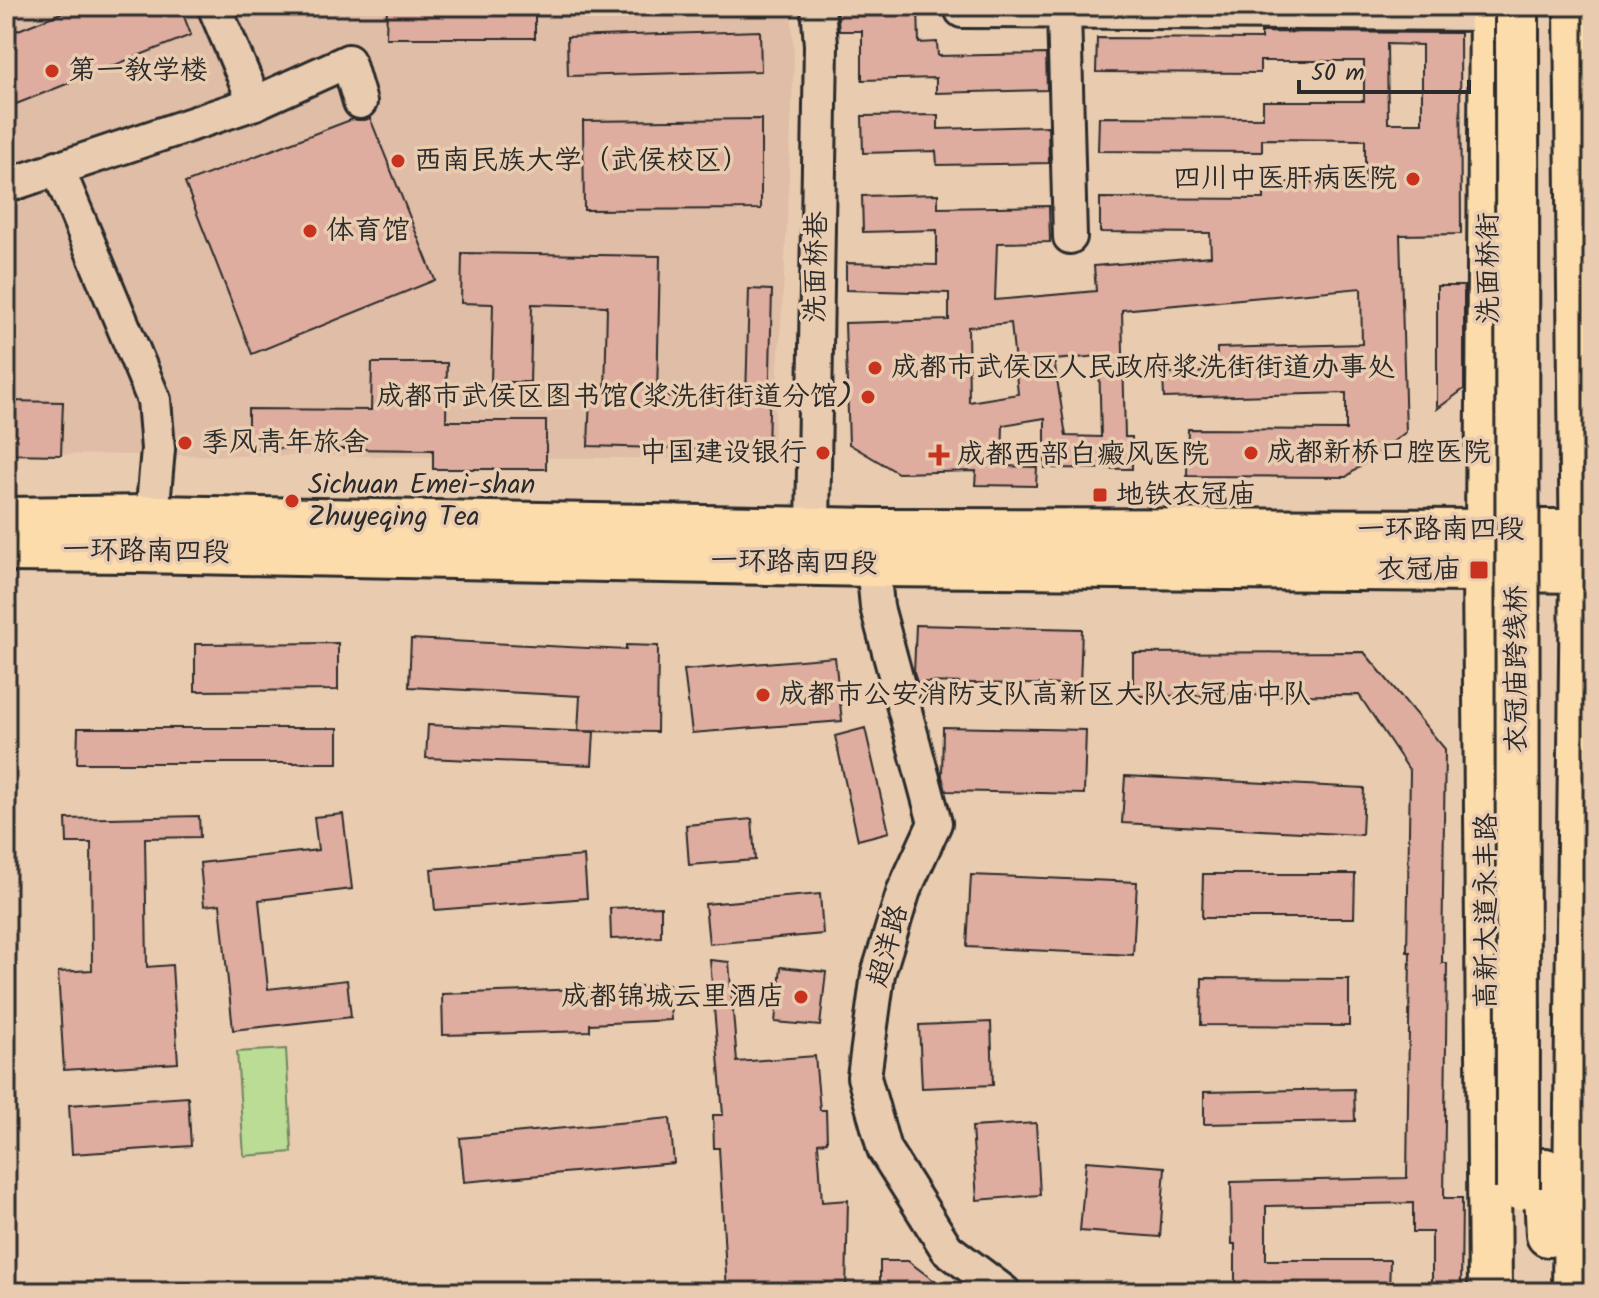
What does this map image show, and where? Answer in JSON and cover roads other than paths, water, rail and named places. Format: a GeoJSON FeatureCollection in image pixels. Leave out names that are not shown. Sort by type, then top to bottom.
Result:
{"type":"FeatureCollection","features":[{"type":"Feature","properties":{"kind":"main road","name":"衣冠庙跨线桥"},"geometry":{"type":"LineString","coordinates":[[1531,1179],[1543,6]]}},
{"type":"Feature","properties":{"kind":"main road"},"geometry":{"type":"LineString","coordinates":[[1574,1292],[1587,551],[1576,6]]}},
{"type":"Feature","properties":{"kind":"main road","name":"衣冠庙跨线桥"},"geometry":{"type":"LineString","coordinates":[[1499,9],[1531,1179]]}},
{"type":"Feature","properties":{"kind":"main road","name":"洗面桥街"},"geometry":{"type":"LineString","coordinates":[[1486,550],[1499,9]]}},
{"type":"Feature","properties":{"kind":"main road","name":"一环路南四段"},"geometry":{"type":"LineString","coordinates":[[6,519],[152,517],[813,528],[1587,551]]}},
{"type":"Feature","properties":{"kind":"main road","name":"一环路南四段"},"geometry":{"type":"LineString","coordinates":[[6,550],[873,565],[1486,550]]}},
{"type":"Feature","properties":{"kind":"main road","name":"高新大道永丰路"},"geometry":{"type":"LineString","coordinates":[[1486,550],[1490,1292]]}},
{"type":"Feature","properties":{"kind":"main road"},"geometry":{"type":"LineString","coordinates":[[1516,1292],[1531,1179]]}},
{"type":"Feature","properties":{"kind":"main road"},"geometry":{"type":"LineString","coordinates":[[1531,1179],[1550,1292]]}},
{"type":"Feature","properties":{"kind":"street"},"geometry":{"type":"LineString","coordinates":[[214,6],[255,103]]}},
{"type":"Feature","properties":{"kind":"street","name":"洗面桥巷"},"geometry":{"type":"LineString","coordinates":[[813,528],[821,45],[818,6]]}},
{"type":"Feature","properties":{"kind":"street"},"geometry":{"type":"LineString","coordinates":[[962,11],[1499,9]]}},
{"type":"Feature","properties":{"kind":"street"},"geometry":{"type":"LineString","coordinates":[[1064,12],[1070,237]]}},
{"type":"Feature","properties":{"kind":"street"},"geometry":{"type":"LineString","coordinates":[[6,186],[255,103],[348,61],[360,102]]}},
{"type":"Feature","properties":{"kind":"street"},"geometry":{"type":"LineString","coordinates":[[57,167],[154,400],[158,449],[152,517]]}},
{"type":"Feature","properties":{"kind":"street","name":"超洋路"},"geometry":{"type":"LineString","coordinates":[[873,565],[877,607],[935,823],[904,890],[878,974],[864,1077],[884,1149],[947,1249],[1004,1292]]}},
{"type":"Feature","properties":{"kind":"place","name":"第一教学楼"},"geometry":{"type":"Point","coordinates":[52,71]}},
{"type":"Feature","properties":{"kind":"place","name":"西南民族大学（武侯校区）"},"geometry":{"type":"Point","coordinates":[398,161]}},
{"type":"Feature","properties":{"kind":"place","name":"四川中医肝病医院"},"geometry":{"type":"Point","coordinates":[1413,179]}},
{"type":"Feature","properties":{"kind":"place","name":"体育馆"},"geometry":{"type":"Point","coordinates":[310,231]}},
{"type":"Feature","properties":{"kind":"place","name":"成都市武侯区人民政府浆洗街街道办事处"},"geometry":{"type":"Point","coordinates":[875,368]}},
{"type":"Feature","properties":{"kind":"place","name":"成都市武侯区图书馆(浆洗街街道分馆)"},"geometry":{"type":"Point","coordinates":[868,397]}},
{"type":"Feature","properties":{"kind":"place","name":"季风青年旅舍"},"geometry":{"type":"Point","coordinates":[185,443]}},
{"type":"Feature","properties":{"kind":"place","name":"中国建设银行"},"geometry":{"type":"Point","coordinates":[823,453]}},
{"type":"Feature","properties":{"kind":"place","name":"成都新桥口腔医院"},"geometry":{"type":"Point","coordinates":[1251,453]}},
{"type":"Feature","properties":{"kind":"place","name":"成都西部白癜风医院"},"geometry":{"type":"Point","coordinates":[939,455]}},
{"type":"Feature","properties":{"kind":"place","name":"地铁衣冠庙"},"geometry":{"type":"Point","coordinates":[1100,495]}},
{"type":"Feature","properties":{"kind":"place","name":"Sichuan Emei-shan Zhuyeqing Tea"},"geometry":{"type":"Point","coordinates":[292,501]}},
{"type":"Feature","properties":{"kind":"place","name":"衣冠庙"},"geometry":{"type":"Point","coordinates":[1479,570]}},
{"type":"Feature","properties":{"kind":"place","name":"成都市公安消防支队高新区大队衣冠庙中队"},"geometry":{"type":"Point","coordinates":[763,695]}},
{"type":"Feature","properties":{"kind":"place","name":"成都锦城云里酒店"},"geometry":{"type":"Point","coordinates":[801,997]}}]}
